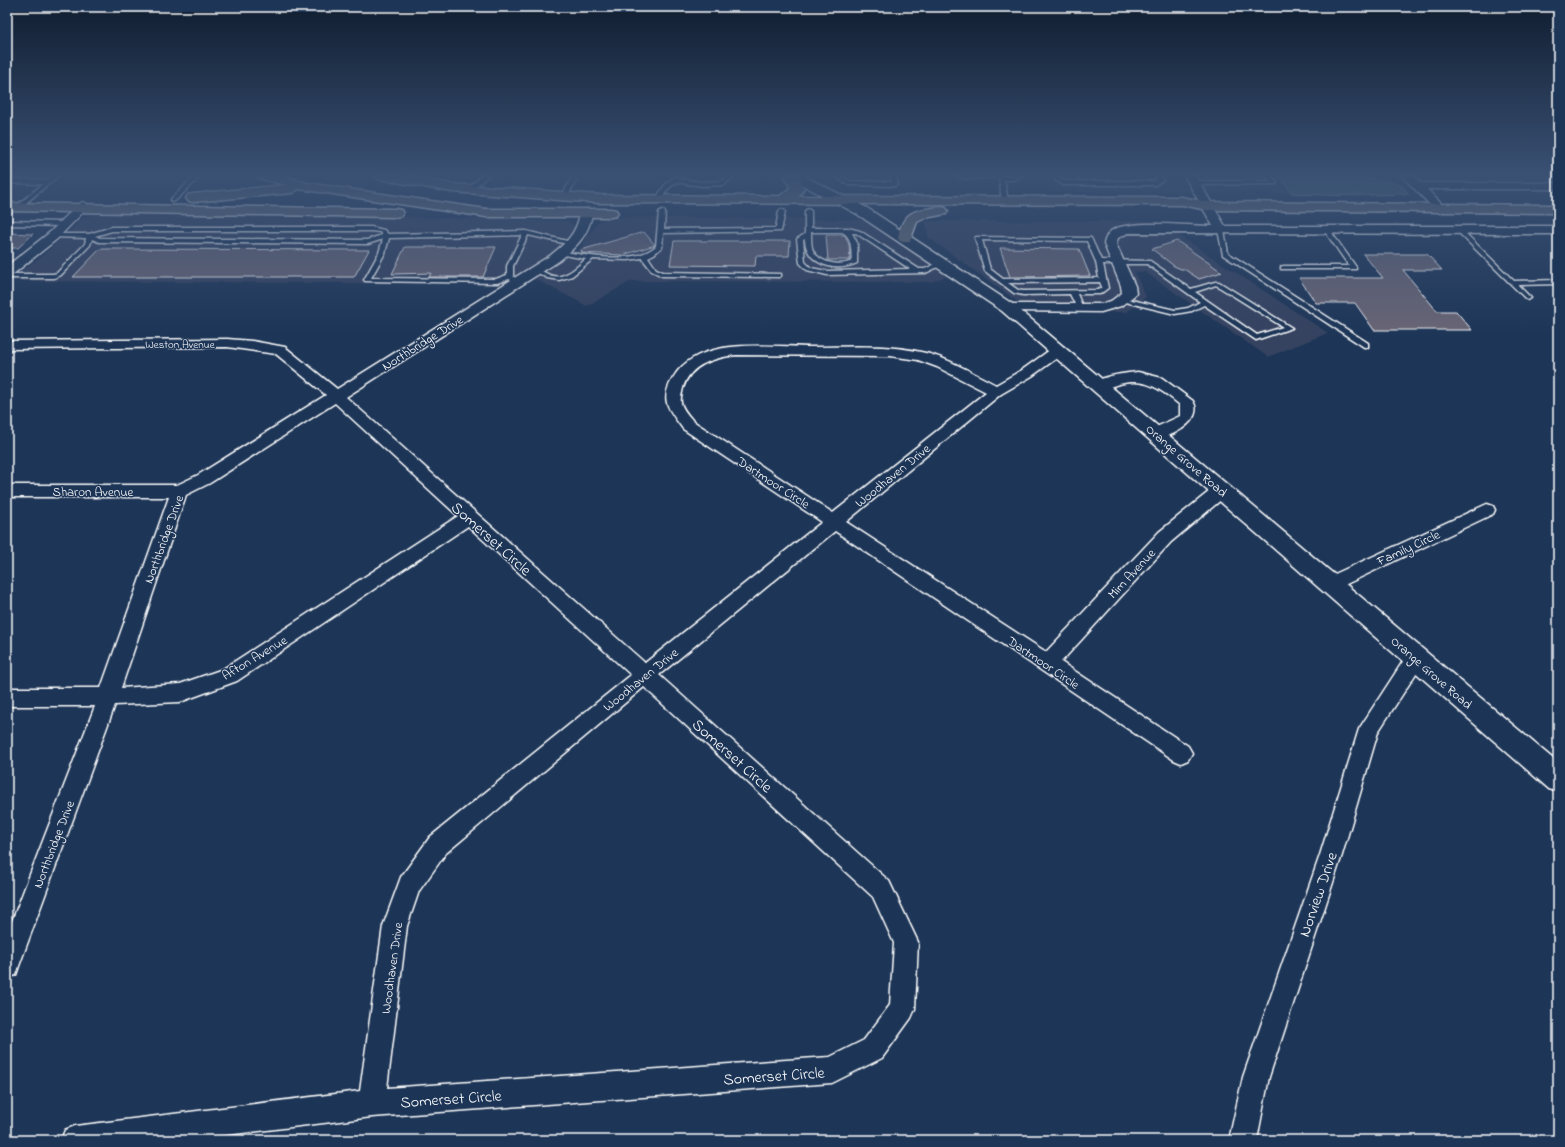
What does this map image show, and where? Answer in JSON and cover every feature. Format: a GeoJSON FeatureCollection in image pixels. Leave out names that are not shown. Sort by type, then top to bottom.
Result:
{"type":"FeatureCollection","features":[{"type":"Feature","properties":{"kind":"main road"},"geometry":{"type":"LineString","coordinates":[[905,238],[906,229]]}},
{"type":"Feature","properties":{"kind":"street"},"geometry":{"type":"LineString","coordinates":[[7,272],[60,229]]}},
{"type":"Feature","properties":{"kind":"street","name":"Northbridge Drive"},"geometry":{"type":"LineString","coordinates":[[7,966],[108,697],[179,491],[204,479],[336,396],[514,279],[536,270],[566,248],[582,233],[584,229]]}},
{"type":"Feature","properties":{"kind":"street","name":"Orange Grove Road"},"geometry":{"type":"LineString","coordinates":[[890,229],[1008,308],[1100,385],[1558,780]]}},
{"type":"Feature","properties":{"kind":"street"},"geometry":{"type":"LineString","coordinates":[[1008,308],[1080,308],[1113,306],[1123,300],[1129,294],[1128,286],[1110,244],[1110,238],[1114,233],[1133,229]]}},
{"type":"Feature","properties":{"kind":"street"},"geometry":{"type":"LineString","coordinates":[[1159,229],[1222,230],[1558,230]]}},
{"type":"Feature","properties":{"kind":"street","name":"Weston Avenue"},"geometry":{"type":"LineString","coordinates":[[7,345],[252,345],[280,350],[336,396]]}},
{"type":"Feature","properties":{"kind":"street","name":"Woodhaven Drive"},"geometry":{"type":"LineString","coordinates":[[372,1104],[395,926],[408,885],[438,845],[645,675],[996,391],[1027,373],[1058,350]]}},
{"type":"Feature","properties":{"kind":"street","name":"Dartmoor Circle"},"geometry":{"type":"LineString","coordinates":[[996,391],[942,364],[920,356],[890,352],[736,351],[717,353],[694,362],[681,377],[674,392],[674,404],[688,426],[1181,753]]}},
{"type":"Feature","properties":{"kind":"street"},"geometry":{"type":"LineString","coordinates":[[1100,385],[1138,375],[1158,380],[1188,404],[1187,418],[1177,425],[1156,434]]}},
{"type":"Feature","properties":{"kind":"street","name":"Somerset Circle"},"geometry":{"type":"LineString","coordinates":[[75,1140],[372,1104],[832,1070],[873,1050],[902,1009],[906,942],[881,889],[336,396]]}},
{"type":"Feature","properties":{"kind":"street","name":"Mim Avenue"},"geometry":{"type":"LineString","coordinates":[[1047,664],[1165,537],[1222,490]]}},
{"type":"Feature","properties":{"kind":"street","name":"Sharon Avenue"},"geometry":{"type":"LineString","coordinates":[[7,491],[179,491]]}},
{"type":"Feature","properties":{"kind":"street","name":"Family Circle"},"geometry":{"type":"LineString","coordinates":[[1330,584],[1487,510]]}},
{"type":"Feature","properties":{"kind":"street","name":"Afton Avenue"},"geometry":{"type":"LineString","coordinates":[[7,697],[108,697],[180,693],[230,675],[469,517]]}},
{"type":"Feature","properties":{"kind":"street","name":"Norview Drive"},"geometry":{"type":"LineString","coordinates":[[1244,1140],[1256,1077],[1328,863],[1369,729],[1416,658]]}},
{"type":"Feature","properties":{"kind":"lane"},"geometry":{"type":"LineString","coordinates":[[53,236],[89,236],[112,229],[371,229],[382,231],[386,236],[386,242],[383,251],[367,280],[496,281],[514,279],[510,266],[526,233]]}},
{"type":"Feature","properties":{"kind":"lane"},"geometry":{"type":"LineString","coordinates":[[89,236],[100,240],[368,242],[386,236],[526,233],[592,257],[644,256],[660,247],[660,231],[778,230],[778,229]]}},
{"type":"Feature","properties":{"kind":"lane"},"geometry":{"type":"LineString","coordinates":[[806,229],[804,252],[806,259],[814,265],[850,266],[855,262],[852,236],[849,232],[840,230]]}},
{"type":"Feature","properties":{"kind":"lane"},"geometry":{"type":"LineString","coordinates":[[917,271],[862,234],[853,230],[806,234],[800,239],[802,262],[809,269],[816,271],[917,271],[926,271],[942,263]]}},
{"type":"Feature","properties":{"kind":"lane"},"geometry":{"type":"LineString","coordinates":[[1222,230],[1225,254],[1366,346]]}},
{"type":"Feature","properties":{"kind":"lane"},"geometry":{"type":"LineString","coordinates":[[1283,268],[1354,268],[1327,230]]}},
{"type":"Feature","properties":{"kind":"lane"},"geometry":{"type":"LineString","coordinates":[[1459,230],[1528,298]]}},
{"type":"Feature","properties":{"kind":"lane"},"geometry":{"type":"LineString","coordinates":[[7,276],[54,276],[59,274],[88,244],[89,236]]}},
{"type":"Feature","properties":{"kind":"lane"},"geometry":{"type":"LineString","coordinates":[[978,238],[1089,239],[1099,262],[1104,280],[1105,288],[1100,292],[1023,294],[1016,292],[987,270],[978,238]]}},
{"type":"Feature","properties":{"kind":"lane"},"geometry":{"type":"LineString","coordinates":[[644,256],[654,270],[662,274],[779,275]]}},
{"type":"Feature","properties":{"kind":"lane"},"geometry":{"type":"LineString","coordinates":[[536,270],[554,278],[561,278],[573,272],[592,257]]}},
{"type":"Feature","properties":{"kind":"lane"},"geometry":{"type":"LineString","coordinates":[[1099,262],[1148,262],[1190,292],[1204,302],[1256,338],[1289,328],[1217,283],[1190,292]]}},
{"type":"Feature","properties":{"kind":"lane"},"geometry":{"type":"LineString","coordinates":[[1001,281],[1104,280]]}},
{"type":"Feature","properties":{"kind":"lane"},"geometry":{"type":"LineString","coordinates":[[1512,283],[1558,282]]}},
{"type":"Feature","properties":{"kind":"lane"},"geometry":{"type":"LineString","coordinates":[[1073,293],[1080,308]]}},
{"type":"Feature","properties":{"kind":"lane"},"geometry":{"type":"LineString","coordinates":[[1123,300],[1175,312],[1190,310],[1204,302]]}},
{"type":"Feature","properties":{"kind":"shaded area"},"geometry":{"type":"Polygon","coordinates":[[[72,229],[573,229],[551,256],[506,284],[7,281],[41,257],[72,229]]]}},
{"type":"Feature","properties":{"kind":"shaded area"},"geometry":{"type":"Polygon","coordinates":[[[593,229],[879,229],[950,275],[931,282],[631,281],[587,306],[535,279],[552,265],[577,252],[593,229]]]}},
{"type":"Feature","properties":{"kind":"shaded area"},"geometry":{"type":"Polygon","coordinates":[[[927,229],[1168,229],[1328,333],[1268,357],[1145,272],[1135,272],[1146,297],[1127,312],[1033,313],[928,237],[927,229]]]}},
{"type":"Feature","properties":{"kind":"building"},"geometry":{"type":"Polygon","coordinates":[[[644,232],[655,245],[623,255],[582,253],[581,250],[644,232]]]}},
{"type":"Feature","properties":{"kind":"building"},"geometry":{"type":"Polygon","coordinates":[[[7,233],[33,234],[18,248],[7,248],[7,233]]]}},
{"type":"Feature","properties":{"kind":"building"},"geometry":{"type":"Polygon","coordinates":[[[826,235],[845,235],[849,245],[850,260],[828,260],[826,235]]]}},
{"type":"Feature","properties":{"kind":"building"},"geometry":{"type":"Polygon","coordinates":[[[674,241],[790,241],[789,256],[756,256],[755,266],[670,265],[674,241]]]}},
{"type":"Feature","properties":{"kind":"building"},"geometry":{"type":"Polygon","coordinates":[[[1177,241],[1222,272],[1199,279],[1184,269],[1174,266],[1152,249],[1177,241]]]}},
{"type":"Feature","properties":{"kind":"building"},"geometry":{"type":"Polygon","coordinates":[[[405,247],[496,247],[483,277],[429,277],[431,273],[392,274],[405,247]]]}},
{"type":"Feature","properties":{"kind":"building"},"geometry":{"type":"Polygon","coordinates":[[[1000,248],[1079,249],[1090,276],[1010,277],[1000,248]]]}},
{"type":"Feature","properties":{"kind":"building"},"geometry":{"type":"Polygon","coordinates":[[[100,249],[369,250],[354,277],[73,277],[100,249]]]}},
{"type":"Feature","properties":{"kind":"building"},"geometry":{"type":"Polygon","coordinates":[[[1363,254],[1427,254],[1442,270],[1403,270],[1437,311],[1456,311],[1472,330],[1374,330],[1355,303],[1316,303],[1299,278],[1383,278],[1363,254]]]}}]}
